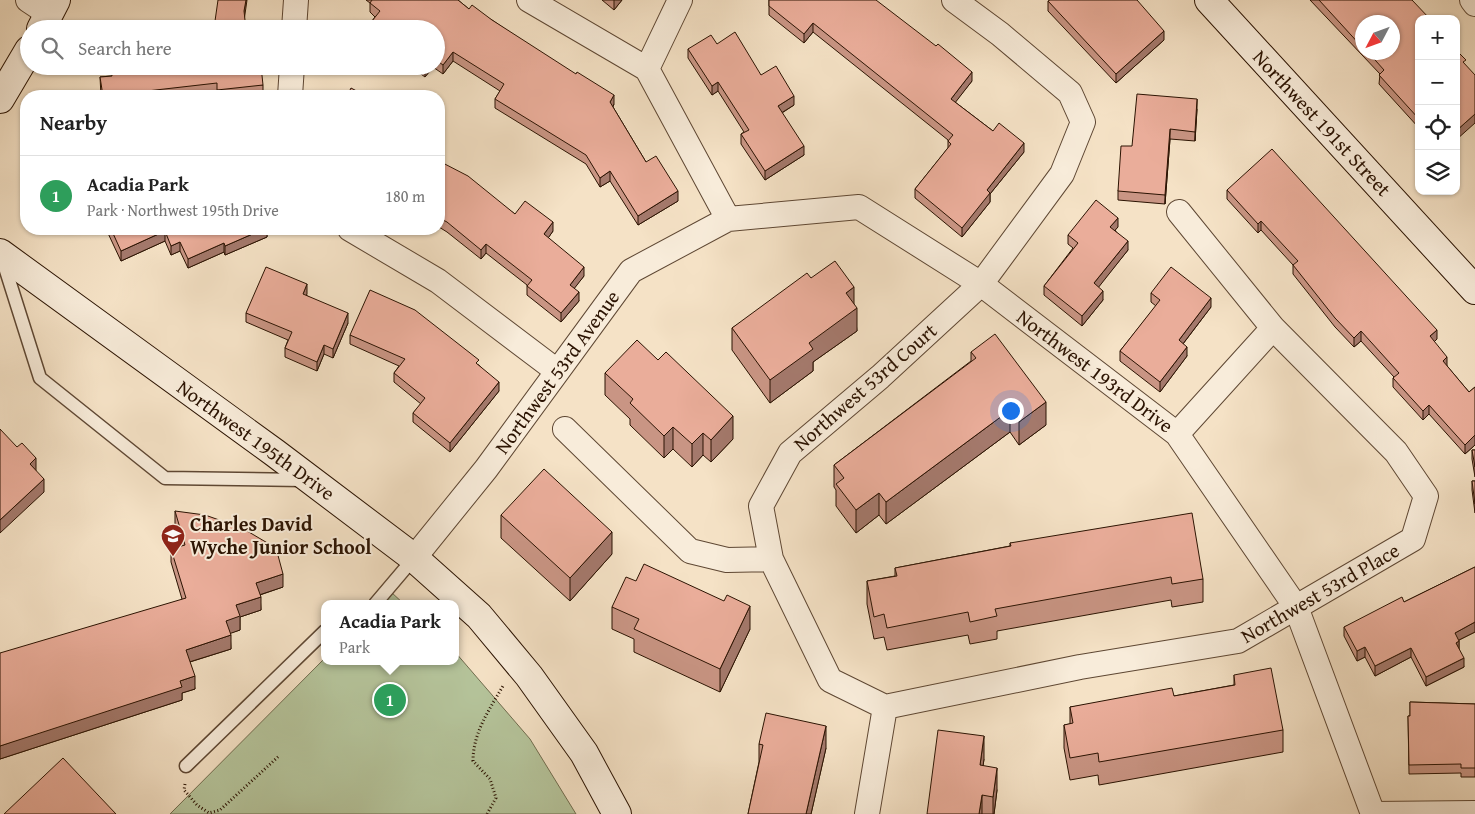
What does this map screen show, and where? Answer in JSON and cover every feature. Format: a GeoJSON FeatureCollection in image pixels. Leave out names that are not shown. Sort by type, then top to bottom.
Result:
{"type":"FeatureCollection","features":[{"type":"Feature","properties":{"kind":"street"},"geometry":{"type":"LineString","coordinates":[[295,20],[296,0]]}},
{"type":"Feature","properties":{"kind":"street"},"geometry":{"type":"LineString","coordinates":[[528,0],[647,69],[728,219]]}},
{"type":"Feature","properties":{"kind":"street"},"geometry":{"type":"LineString","coordinates":[[647,69],[680,0]]}},
{"type":"Feature","properties":{"kind":"street"},"geometry":{"type":"LineString","coordinates":[[954,0],[1000,34],[1070,93],[1083,122],[1062,174],[981,284]]}},
{"type":"Feature","properties":{"kind":"street","name":"Northwest 191st Street"},"geometry":{"type":"LineString","coordinates":[[1209,0],[1475,290]]}},
{"type":"Feature","properties":{"kind":"street"},"geometry":{"type":"LineString","coordinates":[[1472,0],[1475,4]]}},
{"type":"Feature","properties":{"kind":"street"},"geometry":{"type":"LineString","coordinates":[[0,99],[20,65]]}},
{"type":"Feature","properties":{"kind":"street"},"geometry":{"type":"LineString","coordinates":[[290,90],[291,75]]}},
{"type":"Feature","properties":{"kind":"street","name":"Northwest 53rd Avenue"},"geometry":{"type":"LineString","coordinates":[[414,558],[486,469],[631,271],[728,219],[859,207],[981,284]]}},
{"type":"Feature","properties":{"kind":"street","name":"Northwest 53rd Place"},"geometry":{"type":"LineString","coordinates":[[885,707],[1080,667],[1238,641],[1413,539],[1426,496],[1396,452],[1273,328],[1179,212]]}},
{"type":"Feature","properties":{"kind":"street"},"geometry":{"type":"LineString","coordinates":[[360,235],[438,281],[557,372]]}},
{"type":"Feature","properties":{"kind":"street","name":"Northwest 195th Drive"},"geometry":{"type":"LineString","coordinates":[[0,254],[311,480],[414,558],[479,616],[517,662],[584,754],[617,814]]}},
{"type":"Feature","properties":{"kind":"street","name":"Northwest 193rd Drive"},"geometry":{"type":"LineString","coordinates":[[981,284],[1177,434],[1296,608],[1373,814]]}},
{"type":"Feature","properties":{"kind":"street","name":"Northwest 53rd Court"},"geometry":{"type":"LineString","coordinates":[[771,559],[761,506],[790,453],[880,377],[981,284]]}},
{"type":"Feature","properties":{"kind":"street"},"geometry":{"type":"LineString","coordinates":[[1177,434],[1273,328]]}},
{"type":"Feature","properties":{"kind":"street"},"geometry":{"type":"LineString","coordinates":[[564,429],[690,551],[726,560],[771,559],[830,680],[885,707],[867,814]]}},
{"type":"Feature","properties":{"kind":"street"},"geometry":{"type":"LineString","coordinates":[[1373,814],[1475,813]]}},
{"type":"Feature","properties":{"kind":"lane"},"geometry":{"type":"LineString","coordinates":[[0,254],[40,378],[165,478],[311,480]]}},
{"type":"Feature","properties":{"kind":"lane"},"geometry":{"type":"LineString","coordinates":[[378,600],[414,558]]}},
{"type":"Feature","properties":{"kind":"lane"},"geometry":{"type":"LineString","coordinates":[[186,766],[321,636]]}},
{"type":"Feature","properties":{"kind":"path"},"geometry":{"type":"LineString","coordinates":[[487,814],[496,798],[490,779],[473,761],[473,746],[484,719],[517,662]]}},
{"type":"Feature","properties":{"kind":"path"},"geometry":{"type":"LineString","coordinates":[[186,766],[184,790],[197,805],[209,812],[220,810],[279,756]]}},
{"type":"Feature","properties":{"kind":"green space"},"geometry":{"type":"Polygon","coordinates":[[[391,592],[400,600],[384,600],[391,592]]]}},
{"type":"Feature","properties":{"kind":"green space"},"geometry":{"type":"Polygon","coordinates":[[[459,657],[530,739],[576,814],[170,814],[321,662],[321,665],[459,665],[459,657]]]}},
{"type":"Feature","properties":{"kind":"building"},"geometry":{"type":"Polygon","coordinates":[[[218,0],[246,0],[245,20],[215,20],[218,0]]]}},
{"type":"Feature","properties":{"kind":"building"},"geometry":{"type":"Polygon","coordinates":[[[372,0],[458,0],[469,9],[472,5],[576,74],[577,72],[614,95],[610,102],[646,162],[656,156],[678,191],[638,216],[610,171],[600,178],[586,155],[495,99],[504,84],[453,52],[445,62],[445,20],[373,20],[380,11],[370,3],[372,0]]]}},
{"type":"Feature","properties":{"kind":"building"},"geometry":{"type":"Polygon","coordinates":[[[769,0],[876,0],[936,46],[938,44],[972,72],[951,99],[993,131],[999,123],[1024,143],[987,190],[990,193],[962,228],[915,189],[951,144],[948,141],[953,135],[813,23],[804,34],[769,6],[769,0]]]}},
{"type":"Feature","properties":{"kind":"building"},"geometry":{"type":"Polygon","coordinates":[[[1137,0],[1164,31],[1116,74],[1048,1],[1137,0]]]}},
{"type":"Feature","properties":{"kind":"building"},"geometry":{"type":"Polygon","coordinates":[[[1319,0],[1412,0],[1426,15],[1415,15],[1415,115],[1379,75],[1384,70],[1375,60],[1400,60],[1400,15],[1355,15],[1355,39],[1319,0]]]}},
{"type":"Feature","properties":{"kind":"building"},"geometry":{"type":"Polygon","coordinates":[[[735,32],[761,75],[776,66],[794,96],[778,106],[804,146],[765,171],[741,134],[749,130],[718,82],[712,86],[688,49],[711,35],[717,44],[735,32]]]}},
{"type":"Feature","properties":{"kind":"building"},"geometry":{"type":"Polygon","coordinates":[[[1460,54],[1466,60],[1463,62],[1475,75],[1475,114],[1460,127],[1460,54]]]}},
{"type":"Feature","properties":{"kind":"building"},"geometry":{"type":"Polygon","coordinates":[[[262,75],[263,85],[217,90],[217,83],[156,90],[102,90],[100,77],[262,75]]]}},
{"type":"Feature","properties":{"kind":"building"},"geometry":{"type":"Polygon","coordinates":[[[1137,94],[1197,99],[1195,132],[1170,129],[1165,195],[1118,191],[1121,146],[1132,146],[1137,94]]]}},
{"type":"Feature","properties":{"kind":"building"},"geometry":{"type":"Polygon","coordinates":[[[1272,149],[1437,330],[1430,336],[1447,357],[1443,361],[1469,392],[1475,387],[1475,435],[1465,445],[1429,405],[1423,411],[1393,378],[1399,373],[1361,331],[1354,338],[1335,318],[1293,265],[1298,261],[1261,221],[1258,224],[1227,190],[1272,149]]]}},
{"type":"Feature","properties":{"kind":"building"},"geometry":{"type":"Polygon","coordinates":[[[445,164],[468,176],[515,214],[525,201],[553,222],[544,234],[584,267],[570,285],[579,292],[561,313],[527,286],[532,280],[486,244],[481,250],[445,221],[445,164]]]}},
{"type":"Feature","properties":{"kind":"building"},"geometry":{"type":"Polygon","coordinates":[[[1096,200],[1118,218],[1110,227],[1128,241],[1094,283],[1103,291],[1082,316],[1044,286],[1078,243],[1068,235],[1096,200]]]}},
{"type":"Feature","properties":{"kind":"building"},"geometry":{"type":"Polygon","coordinates":[[[114,235],[156,235],[121,251],[114,235]]]}},
{"type":"Feature","properties":{"kind":"building"},"geometry":{"type":"Polygon","coordinates":[[[167,235],[250,235],[225,246],[224,243],[188,259],[180,242],[171,246],[167,235]]]}},
{"type":"Feature","properties":{"kind":"building"},"geometry":{"type":"Polygon","coordinates":[[[835,261],[854,287],[846,293],[857,308],[809,343],[813,349],[770,380],[732,328],[807,273],[811,278],[835,261]]]}},
{"type":"Feature","properties":{"kind":"building"},"geometry":{"type":"Polygon","coordinates":[[[266,267],[307,284],[303,294],[348,313],[333,349],[324,345],[317,362],[285,348],[292,332],[246,313],[266,267]]]}},
{"type":"Feature","properties":{"kind":"building"},"geometry":{"type":"Polygon","coordinates":[[[1171,267],[1211,298],[1179,340],[1187,347],[1160,382],[1120,351],[1160,300],[1151,293],[1171,267]]]}},
{"type":"Feature","properties":{"kind":"building"},"geometry":{"type":"Polygon","coordinates":[[[370,290],[415,310],[479,360],[476,363],[499,382],[450,443],[413,413],[425,398],[394,373],[405,359],[350,335],[370,290]]]}},
{"type":"Feature","properties":{"kind":"building"},"geometry":{"type":"Polygon","coordinates":[[[995,334],[1046,402],[1019,422],[1010,410],[886,502],[879,493],[856,510],[836,484],[844,478],[834,465],[976,358],[971,352],[995,334]]]}},
{"type":"Feature","properties":{"kind":"building"},"geometry":{"type":"Polygon","coordinates":[[[637,340],[658,360],[666,352],[733,416],[711,440],[703,433],[692,444],[673,427],[664,436],[630,403],[633,399],[605,373],[637,340]]]}},
{"type":"Feature","properties":{"kind":"building"},"geometry":{"type":"Polygon","coordinates":[[[0,429],[17,447],[22,443],[36,458],[30,464],[44,479],[0,520],[0,429]]]}},
{"type":"Feature","properties":{"kind":"building"},"geometry":{"type":"Polygon","coordinates":[[[1472,450],[1475,450],[1475,467],[1472,450]]]}},
{"type":"Feature","properties":{"kind":"building"},"geometry":{"type":"Polygon","coordinates":[[[544,469],[612,532],[570,578],[501,515],[544,469]]]}},
{"type":"Feature","properties":{"kind":"building"},"geometry":{"type":"Polygon","coordinates":[[[1472,481],[1475,481],[1475,504],[1472,481]]]}},
{"type":"Feature","properties":{"kind":"building"},"geometry":{"type":"Polygon","coordinates":[[[175,511],[205,515],[242,528],[276,548],[283,574],[256,583],[261,597],[236,605],[240,616],[226,621],[231,635],[186,650],[195,676],[180,681],[182,687],[0,746],[0,653],[186,598],[171,549],[185,545],[175,511]]]}},
{"type":"Feature","properties":{"kind":"building"},"geometry":{"type":"Polygon","coordinates":[[[1192,513],[1203,579],[1172,584],[1171,577],[995,609],[997,616],[970,622],[968,612],[887,628],[884,614],[874,617],[867,581],[897,576],[895,568],[1011,546],[1010,543],[1192,513]]]}},
{"type":"Feature","properties":{"kind":"building"},"geometry":{"type":"Polygon","coordinates":[[[644,564],[724,601],[727,595],[750,606],[720,669],[634,629],[639,619],[612,607],[626,577],[636,581],[644,564]]]}},
{"type":"Feature","properties":{"kind":"building"},"geometry":{"type":"Polygon","coordinates":[[[1475,567],[1475,622],[1455,633],[1459,641],[1456,643],[1464,658],[1426,677],[1411,648],[1375,666],[1365,647],[1357,651],[1344,627],[1402,597],[1404,602],[1475,567]]]}},
{"type":"Feature","properties":{"kind":"building"},"geometry":{"type":"Polygon","coordinates":[[[1271,668],[1283,730],[1099,762],[1098,753],[1070,758],[1064,725],[1073,723],[1070,707],[1172,688],[1174,696],[1235,685],[1234,675],[1271,668]]]}},
{"type":"Feature","properties":{"kind":"building"},"geometry":{"type":"Polygon","coordinates":[[[1410,702],[1475,704],[1475,768],[1461,768],[1461,764],[1409,765],[1408,716],[1410,716],[1410,702]]]}},
{"type":"Feature","properties":{"kind":"building"},"geometry":{"type":"Polygon","coordinates":[[[766,713],[826,726],[806,814],[748,814],[763,745],[759,744],[766,713]]]}},
{"type":"Feature","properties":{"kind":"building"},"geometry":{"type":"Polygon","coordinates":[[[938,730],[984,736],[980,765],[997,768],[993,797],[982,795],[979,814],[927,814],[938,730]]]}},
{"type":"Feature","properties":{"kind":"building"},"geometry":{"type":"Polygon","coordinates":[[[63,758],[116,814],[4,814],[63,758]]]}},
{"type":"Feature","properties":{"kind":"place","name":"Charles David Wyche Junior School"},"geometry":{"type":"Point","coordinates":[173,557]}},
{"type":"Feature","properties":{"kind":"place","name":"Acadia Park"},"geometry":{"type":"Point","coordinates":[390,700]}}]}
